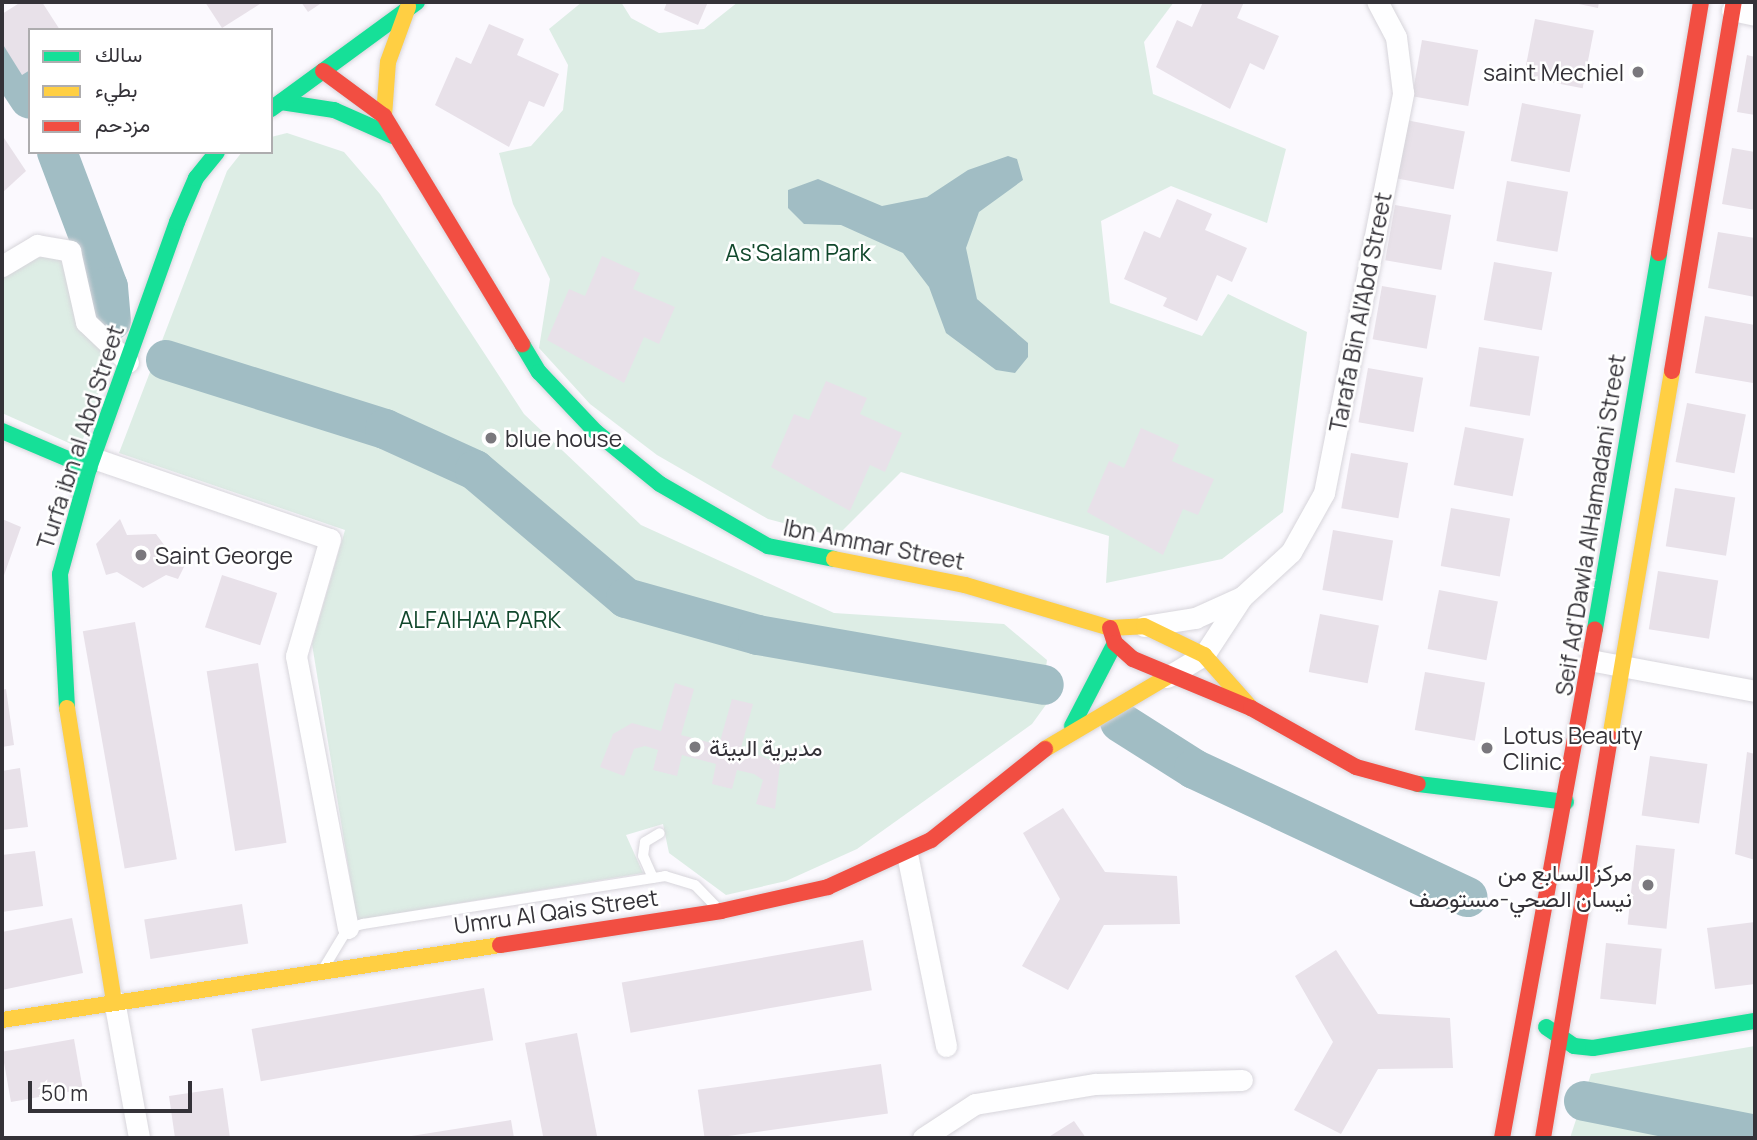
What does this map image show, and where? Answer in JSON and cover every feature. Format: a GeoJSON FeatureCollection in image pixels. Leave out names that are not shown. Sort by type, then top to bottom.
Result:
{"type":"FeatureCollection","features":[{"type":"Feature","properties":{"kind":"street","name":"Tarafa Bin Al'Abd Street"},"geometry":{"type":"LineString","coordinates":[[1242,597],[1292,552],[1324,493],[1404,93],[1396,37],[1377,2]]}},
{"type":"Feature","properties":{"kind":"street","name":"Seif Ad'Dawla AlHamadani Street"},"geometry":{"type":"LineString","coordinates":[[1502,1138],[1566,802],[1701,2]]}},
{"type":"Feature","properties":{"kind":"street"},"geometry":{"type":"LineString","coordinates":[[276,106],[412,5]]}},
{"type":"Feature","properties":{"kind":"street"},"geometry":{"type":"LineString","coordinates":[[384,116],[388,62],[412,5]]}},
{"type":"Feature","properties":{"kind":"street"},"geometry":{"type":"LineString","coordinates":[[1543,1138],[1620,665],[1733,6],[1755,15]]}},
{"type":"Feature","properties":{"kind":"street","name":"Ibn Ammar Street"},"geometry":{"type":"LineString","coordinates":[[323,71],[365,96],[384,116],[539,372],[596,432],[660,484],[768,546],[965,585],[1112,635],[1167,677],[1251,708],[1301,741],[1385,776],[1566,802]]}},
{"type":"Feature","properties":{"kind":"street"},"geometry":{"type":"LineString","coordinates":[[276,106],[334,110],[395,137]]}},
{"type":"Feature","properties":{"kind":"street","name":"Turfa ibn al Abd Street"},"geometry":{"type":"LineString","coordinates":[[114,1000],[58,620],[60,574],[91,463],[177,222],[196,178],[215,154]]}},
{"type":"Feature","properties":{"kind":"street"},"geometry":{"type":"LineString","coordinates":[[2,266],[37,245],[70,251],[86,322],[128,362]]}},
{"type":"Feature","properties":{"kind":"street"},"geometry":{"type":"LineString","coordinates":[[2,431],[91,463],[330,539],[296,656],[348,928]]}},
{"type":"Feature","properties":{"kind":"street"},"geometry":{"type":"LineString","coordinates":[[1144,626],[1195,618],[1242,597]]}},
{"type":"Feature","properties":{"kind":"street"},"geometry":{"type":"LineString","coordinates":[[1167,677],[1204,655],[1242,597]]}},
{"type":"Feature","properties":{"kind":"street","name":"Ibn Ammar Street"},"geometry":{"type":"LineString","coordinates":[[1112,635],[1144,626],[1204,655],[1251,708]]}},
{"type":"Feature","properties":{"kind":"street","name":"Umru Al Qais Street"},"geometry":{"type":"LineString","coordinates":[[1070,730],[1112,635]]}},
{"type":"Feature","properties":{"kind":"street"},"geometry":{"type":"LineString","coordinates":[[1590,660],[1755,691]]}},
{"type":"Feature","properties":{"kind":"street","name":"Umru Al Qais Street"},"geometry":{"type":"LineString","coordinates":[[2,1020],[324,967],[721,911],[828,887],[907,855],[954,825],[1070,730],[1167,677]]}},
{"type":"Feature","properties":{"kind":"street"},"geometry":{"type":"LineString","coordinates":[[907,855],[946,1046]]}},
{"type":"Feature","properties":{"kind":"street"},"geometry":{"type":"LineString","coordinates":[[114,1000],[139,1138]]}},
{"type":"Feature","properties":{"kind":"street"},"geometry":{"type":"LineString","coordinates":[[1528,1006],[1561,1039],[1593,1048],[1755,1021]]}},
{"type":"Feature","properties":{"kind":"street"},"geometry":{"type":"LineString","coordinates":[[923,1138],[975,1104],[1095,1084],[1242,1080]]}},
{"type":"Feature","properties":{"kind":"lane"},"geometry":{"type":"LineString","coordinates":[[653,878],[643,856],[645,842],[660,833]]}},
{"type":"Feature","properties":{"kind":"lane"},"geometry":{"type":"LineString","coordinates":[[324,967],[348,928],[653,878],[695,885],[721,911]]}},
{"type":"Feature","properties":{"kind":"green space","name":"As'Salam Park"},"geometry":{"type":"Polygon","coordinates":[[[582,2],[621,2],[631,18],[659,33],[704,29],[738,2],[1174,2],[1144,42],[1153,94],[1286,149],[1267,223],[1171,186],[1101,221],[1110,303],[1202,336],[1228,294],[1307,332],[1283,512],[1222,559],[1106,583],[1109,536],[901,472],[836,537],[768,519],[657,455],[590,404],[539,348],[550,279],[513,204],[499,153],[531,146],[563,110],[568,65],[549,29],[582,2]]]}},
{"type":"Feature","properties":{"kind":"green space","name":"ALFAIHA'A PARK"},"geometry":{"type":"Polygon","coordinates":[[[287,133],[344,152],[380,194],[524,414],[641,525],[834,613],[1004,624],[1047,660],[1045,674],[752,620],[650,588],[641,617],[775,653],[1021,689],[1048,702],[1032,724],[857,849],[786,881],[726,895],[669,853],[663,824],[626,835],[643,873],[357,920],[312,644],[345,530],[119,453],[227,171],[240,154],[273,154],[273,136],[287,133]]]}},
{"type":"Feature","properties":{"kind":"green space"},"geometry":{"type":"Polygon","coordinates":[[[59,253],[81,325],[112,353],[80,448],[2,413],[2,279],[20,262],[59,253]]]}},
{"type":"Feature","properties":{"kind":"green space"},"geometry":{"type":"Polygon","coordinates":[[[1755,1046],[1755,1138],[1570,1138],[1591,1074],[1755,1046]]]}},
{"type":"Feature","properties":{"kind":"water"},"geometry":{"type":"Polygon","coordinates":[[[1008,156],[1017,159],[1023,180],[979,212],[966,248],[977,299],[1028,343],[1028,357],[1015,373],[996,370],[946,333],[929,287],[903,253],[841,225],[804,224],[788,208],[788,190],[818,179],[882,206],[927,197],[968,170],[1008,156]]]}},
{"type":"Feature","properties":{"kind":"building"},"geometry":{"type":"Polygon","coordinates":[[[21,2],[42,2],[59,28],[28,28],[28,71],[22,75],[2,43],[2,14],[21,2]]]}},
{"type":"Feature","properties":{"kind":"building"},"geometry":{"type":"Polygon","coordinates":[[[205,2],[263,2],[222,28],[205,2]]]}},
{"type":"Feature","properties":{"kind":"building"},"geometry":{"type":"Polygon","coordinates":[[[301,2],[323,2],[308,12],[301,2]]]}},
{"type":"Feature","properties":{"kind":"building"},"geometry":{"type":"Polygon","coordinates":[[[667,2],[708,2],[698,25],[664,10],[667,2]]]}},
{"type":"Feature","properties":{"kind":"building"},"geometry":{"type":"Polygon","coordinates":[[[1203,2],[1244,2],[1237,18],[1279,36],[1264,70],[1250,63],[1230,109],[1156,67],[1177,20],[1192,27],[1203,2]]]}},
{"type":"Feature","properties":{"kind":"building"},"geometry":{"type":"Polygon","coordinates":[[[1569,2],[1599,2],[1598,8],[1569,2]]]}},
{"type":"Feature","properties":{"kind":"building"},"geometry":{"type":"Polygon","coordinates":[[[1535,19],[1594,30],[1583,88],[1524,77],[1535,19]]]}},
{"type":"Feature","properties":{"kind":"building"},"geometry":{"type":"Polygon","coordinates":[[[489,24],[524,39],[517,55],[559,74],[544,107],[529,101],[509,147],[435,105],[456,57],[471,64],[489,24]]]}},
{"type":"Feature","properties":{"kind":"building"},"geometry":{"type":"Polygon","coordinates":[[[1422,40],[1478,50],[1468,106],[1412,96],[1422,40]]]}},
{"type":"Feature","properties":{"kind":"building"},"geometry":{"type":"Polygon","coordinates":[[[1747,55],[1755,57],[1755,115],[1737,112],[1747,55]]]}},
{"type":"Feature","properties":{"kind":"building"},"geometry":{"type":"Polygon","coordinates":[[[1522,103],[1581,114],[1570,172],[1511,161],[1522,103]]]}},
{"type":"Feature","properties":{"kind":"building"},"geometry":{"type":"Polygon","coordinates":[[[1406,120],[1465,131],[1454,189],[1395,178],[1406,120]]]}},
{"type":"Feature","properties":{"kind":"building"},"geometry":{"type":"Polygon","coordinates":[[[2,135],[26,171],[2,193],[2,135]]]}},
{"type":"Feature","properties":{"kind":"building"},"geometry":{"type":"Polygon","coordinates":[[[1732,148],[1755,152],[1755,210],[1722,204],[1732,148]]]}},
{"type":"Feature","properties":{"kind":"building"},"geometry":{"type":"Polygon","coordinates":[[[1507,181],[1568,192],[1557,252],[1496,241],[1507,181]]]}},
{"type":"Feature","properties":{"kind":"building"},"geometry":{"type":"Polygon","coordinates":[[[1177,199],[1212,214],[1205,230],[1247,248],[1232,282],[1217,275],[1197,321],[1163,306],[1167,298],[1124,279],[1144,231],[1160,238],[1177,199]]]}},
{"type":"Feature","properties":{"kind":"building"},"geometry":{"type":"Polygon","coordinates":[[[1395,205],[1451,215],[1441,270],[1385,260],[1395,205]]]}},
{"type":"Feature","properties":{"kind":"building"},"geometry":{"type":"Polygon","coordinates":[[[1718,232],[1755,238],[1755,297],[1708,288],[1718,232]]]}},
{"type":"Feature","properties":{"kind":"building"},"geometry":{"type":"Polygon","coordinates":[[[602,256],[640,273],[633,289],[675,307],[659,344],[644,337],[624,383],[547,340],[569,289],[585,296],[602,256]]]}},
{"type":"Feature","properties":{"kind":"building"},"geometry":{"type":"Polygon","coordinates":[[[1494,262],[1552,272],[1542,330],[1484,320],[1494,262]]]}},
{"type":"Feature","properties":{"kind":"building"},"geometry":{"type":"Polygon","coordinates":[[[1382,286],[1436,296],[1427,349],[1373,339],[1382,286]]]}},
{"type":"Feature","properties":{"kind":"building"},"geometry":{"type":"Polygon","coordinates":[[[1705,316],[1755,325],[1753,383],[1695,373],[1705,316]]]}},
{"type":"Feature","properties":{"kind":"building"},"geometry":{"type":"Polygon","coordinates":[[[1479,347],[1539,357],[1530,416],[1470,406],[1479,347]]]}},
{"type":"Feature","properties":{"kind":"building"},"geometry":{"type":"Polygon","coordinates":[[[1368,368],[1423,378],[1414,432],[1358,422],[1368,368]]]}},
{"type":"Feature","properties":{"kind":"building"},"geometry":{"type":"Polygon","coordinates":[[[826,381],[867,398],[860,414],[902,433],[885,472],[870,465],[850,511],[771,467],[794,414],[809,420],[826,381]]]}},
{"type":"Feature","properties":{"kind":"building"},"geometry":{"type":"Polygon","coordinates":[[[1687,403],[1746,414],[1734,473],[1676,462],[1687,403]]]}},
{"type":"Feature","properties":{"kind":"building"},"geometry":{"type":"Polygon","coordinates":[[[1465,427],[1524,438],[1513,496],[1454,485],[1465,427]]]}},
{"type":"Feature","properties":{"kind":"building"},"geometry":{"type":"Polygon","coordinates":[[[1141,428],[1179,445],[1172,461],[1214,479],[1198,515],[1183,509],[1163,555],[1087,512],[1109,461],[1124,468],[1141,428]]]}},
{"type":"Feature","properties":{"kind":"building"},"geometry":{"type":"Polygon","coordinates":[[[1351,453],[1408,463],[1398,518],[1341,508],[1351,453]]]}},
{"type":"Feature","properties":{"kind":"building"},"geometry":{"type":"Polygon","coordinates":[[[1675,488],[1735,498],[1726,556],[1666,546],[1675,488]]]}},
{"type":"Feature","properties":{"kind":"building"},"geometry":{"type":"Polygon","coordinates":[[[1451,508],[1510,518],[1500,577],[1441,566],[1451,508]]]}},
{"type":"Feature","properties":{"kind":"building"},"geometry":{"type":"Polygon","coordinates":[[[2,519],[21,527],[2,581],[2,519]]]}},
{"type":"Feature","properties":{"kind":"building"},"geometry":{"type":"Polygon","coordinates":[[[120,519],[127,535],[156,534],[173,557],[187,561],[178,579],[166,575],[143,588],[117,572],[106,575],[96,544],[120,519]]]}},
{"type":"Feature","properties":{"kind":"building"},"geometry":{"type":"Polygon","coordinates":[[[1333,530],[1393,541],[1382,601],[1322,590],[1333,530]]]}},
{"type":"Feature","properties":{"kind":"building"},"geometry":{"type":"Polygon","coordinates":[[[1658,571],[1718,581],[1709,639],[1649,629],[1658,571]]]}},
{"type":"Feature","properties":{"kind":"building"},"geometry":{"type":"Polygon","coordinates":[[[222,575],[277,593],[260,645],[205,627],[222,575]]]}},
{"type":"Feature","properties":{"kind":"building"},"geometry":{"type":"Polygon","coordinates":[[[1439,590],[1498,601],[1486,660],[1428,649],[1439,590]]]}},
{"type":"Feature","properties":{"kind":"building"},"geometry":{"type":"Polygon","coordinates":[[[1320,614],[1379,625],[1368,683],[1309,672],[1320,614]]]}},
{"type":"Feature","properties":{"kind":"building"},"geometry":{"type":"Polygon","coordinates":[[[135,622],[177,859],[125,869],[83,631],[135,622]]]}},
{"type":"Feature","properties":{"kind":"building"},"geometry":{"type":"Polygon","coordinates":[[[258,663],[286,843],[235,851],[207,671],[258,663]]]}},
{"type":"Feature","properties":{"kind":"building"},"geometry":{"type":"Polygon","coordinates":[[[1425,672],[1485,683],[1475,741],[1415,730],[1425,672]]]}},
{"type":"Feature","properties":{"kind":"building","name":"مديرية البيئة"},"geometry":{"type":"Polygon","coordinates":[[[675,683],[694,689],[681,735],[719,745],[732,699],[753,704],[741,748],[780,764],[775,809],[756,804],[763,780],[754,774],[737,770],[732,789],[712,784],[716,764],[682,755],[677,776],[653,770],[658,750],[645,746],[634,749],[624,776],[600,767],[613,734],[632,723],[661,731],[675,683]]]}},
{"type":"Feature","properties":{"kind":"building"},"geometry":{"type":"Polygon","coordinates":[[[6,689],[14,745],[2,747],[2,690],[6,689]]]}},
{"type":"Feature","properties":{"kind":"building"},"geometry":{"type":"Polygon","coordinates":[[[1747,752],[1755,754],[1755,860],[1735,854],[1747,752]]]}},
{"type":"Feature","properties":{"kind":"building"},"geometry":{"type":"Polygon","coordinates":[[[1650,756],[1707,764],[1699,823],[1642,815],[1650,756]]]}},
{"type":"Feature","properties":{"kind":"building"},"geometry":{"type":"Polygon","coordinates":[[[20,768],[28,827],[2,830],[2,771],[20,768]]]}},
{"type":"Feature","properties":{"kind":"building"},"geometry":{"type":"Polygon","coordinates":[[[1063,808],[1105,872],[1177,876],[1180,924],[1104,925],[1068,990],[1022,966],[1060,899],[1023,833],[1063,808]]]}},
{"type":"Feature","properties":{"kind":"building"},"geometry":{"type":"Polygon","coordinates":[[[1636,845],[1675,849],[1666,929],[1628,925],[1636,845]]]}},
{"type":"Feature","properties":{"kind":"building"},"geometry":{"type":"Polygon","coordinates":[[[35,851],[43,906],[2,912],[2,855],[35,851]]]}},
{"type":"Feature","properties":{"kind":"building"},"geometry":{"type":"Polygon","coordinates":[[[242,904],[248,944],[150,959],[144,919],[242,904]]]}},
{"type":"Feature","properties":{"kind":"building"},"geometry":{"type":"Polygon","coordinates":[[[72,918],[83,973],[2,990],[2,932],[72,918]]]}},
{"type":"Feature","properties":{"kind":"building"},"geometry":{"type":"Polygon","coordinates":[[[1755,922],[1755,984],[1715,989],[1707,928],[1755,922]]]}},
{"type":"Feature","properties":{"kind":"building"},"geometry":{"type":"Polygon","coordinates":[[[863,940],[872,990],[631,1033],[622,983],[863,940]]]}},
{"type":"Feature","properties":{"kind":"building"},"geometry":{"type":"Polygon","coordinates":[[[1606,943],[1662,949],[1656,1005],[1600,999],[1606,943]]]}},
{"type":"Feature","properties":{"kind":"building"},"geometry":{"type":"Polygon","coordinates":[[[1336,950],[1378,1014],[1450,1018],[1453,1068],[1378,1069],[1341,1134],[1294,1110],[1333,1042],[1295,976],[1336,950]]]}},
{"type":"Feature","properties":{"kind":"building"},"geometry":{"type":"Polygon","coordinates":[[[484,988],[493,1040],[261,1081],[252,1029],[484,988]]]}},
{"type":"Feature","properties":{"kind":"building"},"geometry":{"type":"Polygon","coordinates":[[[577,1033],[597,1138],[543,1138],[525,1043],[577,1033]]]}},
{"type":"Feature","properties":{"kind":"building"},"geometry":{"type":"Polygon","coordinates":[[[74,1039],[83,1089],[11,1102],[2,1052],[74,1039]]]}},
{"type":"Feature","properties":{"kind":"building"},"geometry":{"type":"Polygon","coordinates":[[[881,1064],[888,1114],[705,1138],[698,1090],[881,1064]]]}},
{"type":"Feature","properties":{"kind":"building"},"geometry":{"type":"Polygon","coordinates":[[[223,1088],[230,1138],[175,1138],[169,1096],[223,1088]]]}},
{"type":"Feature","properties":{"kind":"building"},"geometry":{"type":"Polygon","coordinates":[[[511,1120],[514,1138],[405,1138],[405,1137],[511,1120]]]}},
{"type":"Feature","properties":{"kind":"building"},"geometry":{"type":"Polygon","coordinates":[[[1074,1121],[1086,1138],[1047,1138],[1074,1121]]]}},
{"type":"Feature","properties":{"kind":"waterway"},"geometry":{"type":"LineString","coordinates":[[2,57],[28,96]]}},
{"type":"Feature","properties":{"kind":"waterway"},"geometry":{"type":"LineString","coordinates":[[58,154],[108,287],[111,321]]}},
{"type":"Feature","properties":{"kind":"waterway"},"geometry":{"type":"LineString","coordinates":[[166,360],[385,429],[475,470],[626,598],[758,635],[1044,685]]}},
{"type":"Feature","properties":{"kind":"waterway"},"geometry":{"type":"LineString","coordinates":[[1120,722],[1194,769],[1467,897]]}},
{"type":"Feature","properties":{"kind":"waterway"},"geometry":{"type":"LineString","coordinates":[[1584,1101],[1755,1135]]}},
{"type":"Feature","properties":{"kind":"traffic: fast"},"geometry":{"type":"LineString","coordinates":[[273,108],[417,2]]}},
{"type":"Feature","properties":{"kind":"traffic: fast"},"geometry":{"type":"LineString","coordinates":[[281,102],[334,110],[393,136]]}},
{"type":"Feature","properties":{"kind":"traffic: fast"},"geometry":{"type":"LineString","coordinates":[[67,708],[60,574],[89,468],[177,222],[196,178],[215,154]]}},
{"type":"Feature","properties":{"kind":"traffic: fast"},"geometry":{"type":"LineString","coordinates":[[1595,629],[1659,253]]}},
{"type":"Feature","properties":{"kind":"traffic: fast"},"geometry":{"type":"LineString","coordinates":[[522,344],[539,372],[596,432],[660,484],[768,546],[834,559]]}},
{"type":"Feature","properties":{"kind":"traffic: fast"},"geometry":{"type":"LineString","coordinates":[[2,431],[89,468]]}},
{"type":"Feature","properties":{"kind":"traffic: fast"},"geometry":{"type":"LineString","coordinates":[[1072,726],[1115,643]]}},
{"type":"Feature","properties":{"kind":"traffic: fast"},"geometry":{"type":"LineString","coordinates":[[1418,784],[1566,802]]}},
{"type":"Feature","properties":{"kind":"traffic: fast"},"geometry":{"type":"LineString","coordinates":[[1546,1027],[1574,1046],[1593,1048],[1755,1021]]}},
{"type":"Feature","properties":{"kind":"traffic: slow"},"geometry":{"type":"LineString","coordinates":[[384,116],[388,62],[408,7]]}},
{"type":"Feature","properties":{"kind":"traffic: slow"},"geometry":{"type":"LineString","coordinates":[[1610,738],[1672,371]]}},
{"type":"Feature","properties":{"kind":"traffic: slow"},"geometry":{"type":"LineString","coordinates":[[834,559],[965,585],[1110,628],[1144,626],[1204,655],[1251,708]]}},
{"type":"Feature","properties":{"kind":"traffic: slow"},"geometry":{"type":"LineString","coordinates":[[1045,749],[1167,677]]}},
{"type":"Feature","properties":{"kind":"traffic: slow"},"geometry":{"type":"LineString","coordinates":[[67,708],[114,1000]]}},
{"type":"Feature","properties":{"kind":"traffic: slow"},"geometry":{"type":"LineString","coordinates":[[2,1020],[500,945]]}},
{"type":"Feature","properties":{"kind":"traffic: jam"},"geometry":{"type":"LineString","coordinates":[[1659,253],[1701,2]]}},
{"type":"Feature","properties":{"kind":"traffic: jam"},"geometry":{"type":"LineString","coordinates":[[1672,371],[1734,2]]}},
{"type":"Feature","properties":{"kind":"traffic: jam"},"geometry":{"type":"LineString","coordinates":[[323,71],[384,116],[522,344]]}},
{"type":"Feature","properties":{"kind":"traffic: jam"},"geometry":{"type":"LineString","coordinates":[[1110,628],[1115,643],[1133,659],[1251,708],[1356,767],[1418,784]]}},
{"type":"Feature","properties":{"kind":"traffic: jam"},"geometry":{"type":"LineString","coordinates":[[1502,1138],[1595,629]]}},
{"type":"Feature","properties":{"kind":"traffic: jam"},"geometry":{"type":"LineString","coordinates":[[1543,1138],[1610,738]]}},
{"type":"Feature","properties":{"kind":"traffic: jam"},"geometry":{"type":"LineString","coordinates":[[500,945],[721,911],[828,887],[931,840],[1045,749]]}},
{"type":"Feature","properties":{"kind":"place","name":"saint Mechiel"},"geometry":{"type":"Point","coordinates":[1638,72]}},
{"type":"Feature","properties":{"kind":"place","name":"blue house"},"geometry":{"type":"Point","coordinates":[491,438]}},
{"type":"Feature","properties":{"kind":"place","name":"Saint George"},"geometry":{"type":"Point","coordinates":[141,555]}},
{"type":"Feature","properties":{"kind":"place","name":"مديرية البيئة"},"geometry":{"type":"Point","coordinates":[695,747]}},
{"type":"Feature","properties":{"kind":"place","name":"Lotus Beauty Clinic"},"geometry":{"type":"Point","coordinates":[1487,748]}},
{"type":"Feature","properties":{"kind":"place","name":"مركز السابع من نيسان الصحي-مستوصف"},"geometry":{"type":"Point","coordinates":[1648,885]}}]}
